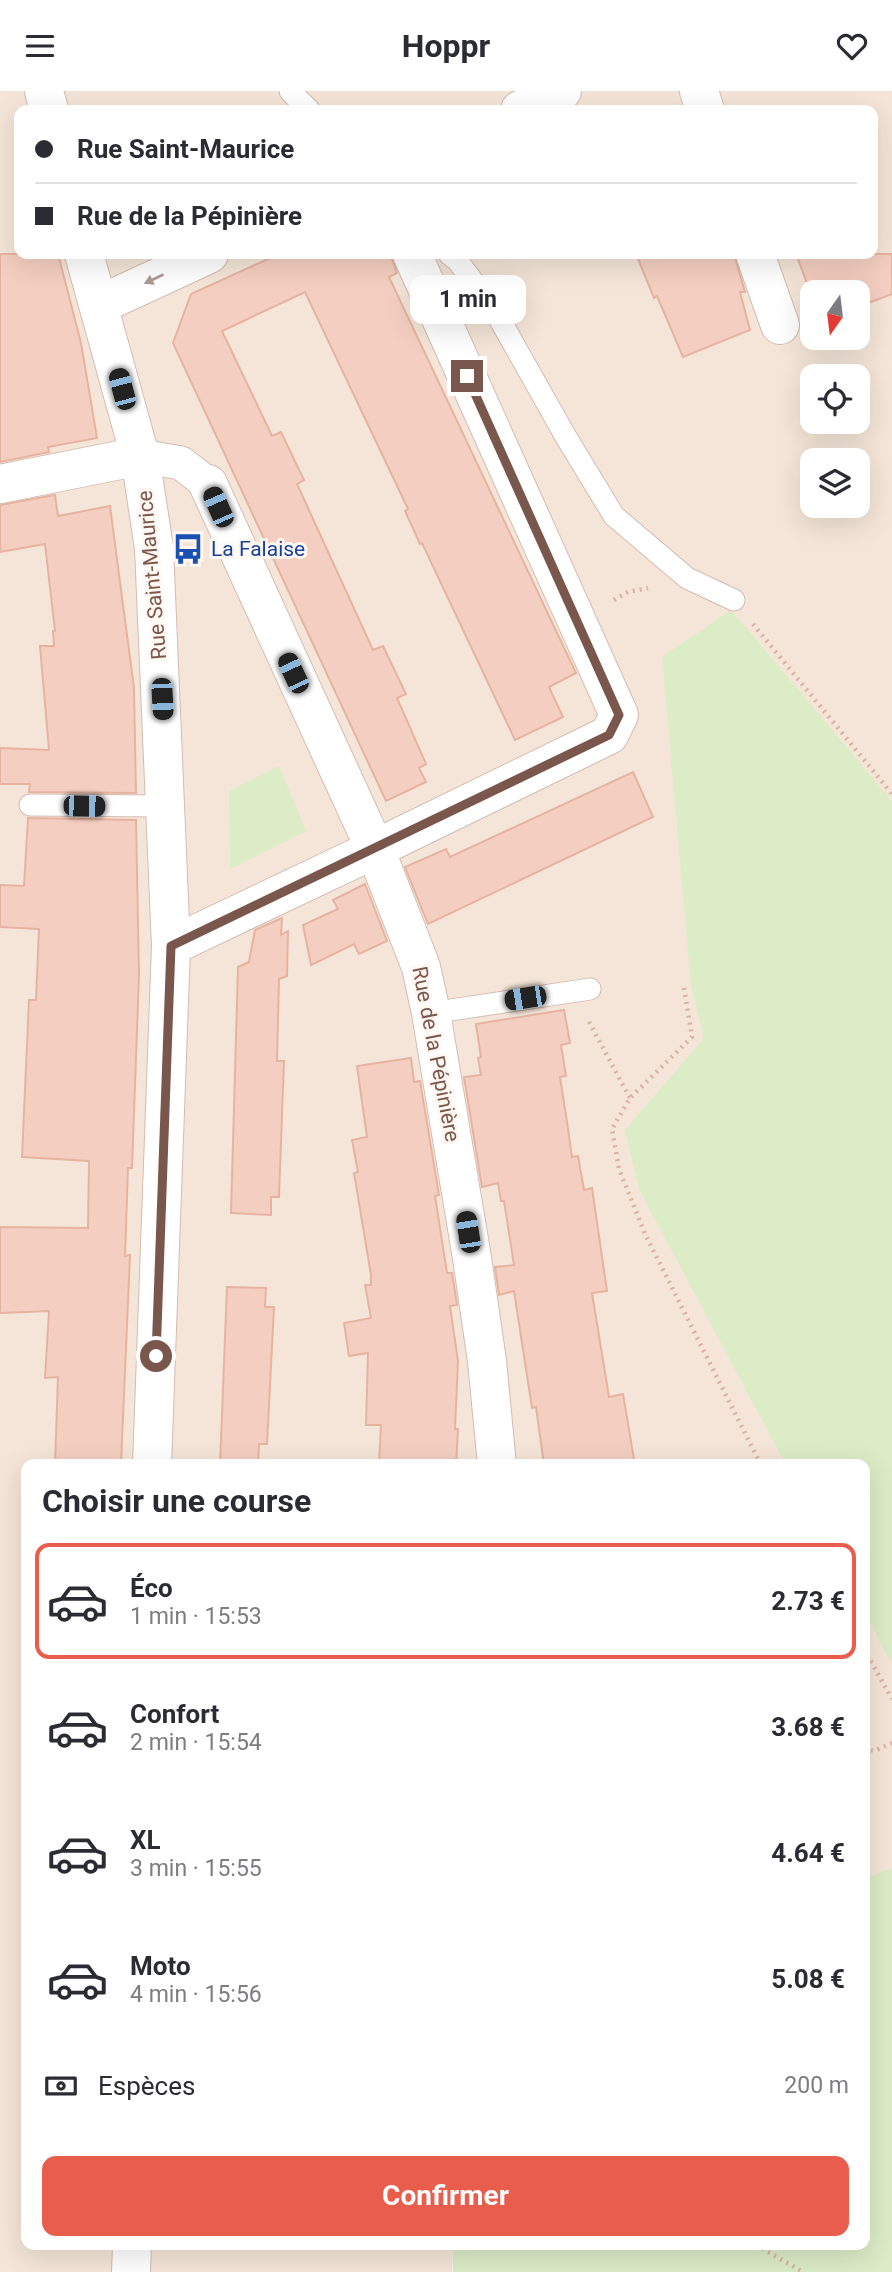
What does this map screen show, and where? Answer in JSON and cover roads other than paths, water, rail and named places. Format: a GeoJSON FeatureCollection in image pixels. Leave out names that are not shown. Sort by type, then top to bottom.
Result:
{"type":"FeatureCollection","features":[{"type":"Feature","properties":{"kind":"street"},"geometry":{"type":"LineString","coordinates":[[531,105],[562,91]]}},
{"type":"Feature","properties":{"kind":"street","name":"Rue Saint-Maurice"},"geometry":{"type":"LineString","coordinates":[[85,259],[141,456],[154,548],[171,946],[152,1459]]}},
{"type":"Feature","properties":{"kind":"street"},"geometry":{"type":"LineString","coordinates":[[99,305],[198,259]]}},
{"type":"Feature","properties":{"kind":"street"},"geometry":{"type":"LineString","coordinates":[[171,946],[609,735],[619,715],[414,259]]}},
{"type":"Feature","properties":{"kind":"street"},"geometry":{"type":"LineString","coordinates":[[757,259],[780,325]]}},
{"type":"Feature","properties":{"kind":"street"},"geometry":{"type":"LineString","coordinates":[[0,484],[141,456],[181,463],[208,484],[375,849]]}},
{"type":"Feature","properties":{"kind":"street","name":"Rue de la Pépinière"},"geometry":{"type":"LineString","coordinates":[[375,849],[421,967],[431,1013],[472,1258],[496,1459]]}},
{"type":"Feature","properties":{"kind":"street"},"geometry":{"type":"LineString","coordinates":[[131,2272],[132,2250]]}},
{"type":"Feature","properties":{"kind":"lane"},"geometry":{"type":"LineString","coordinates":[[290,91],[304,105]]}},
{"type":"Feature","properties":{"kind":"lane"},"geometry":{"type":"LineString","coordinates":[[456,259],[495,311],[614,516],[687,578],[734,600]]}},
{"type":"Feature","properties":{"kind":"lane"},"geometry":{"type":"LineString","coordinates":[[30,805],[166,806]]}},
{"type":"Feature","properties":{"kind":"lane"},"geometry":{"type":"LineString","coordinates":[[431,1013],[590,989]]}},
{"type":"Feature","properties":{"kind":"place","name":"La Falaise"},"geometry":{"type":"Point","coordinates":[188,549]}}]}
